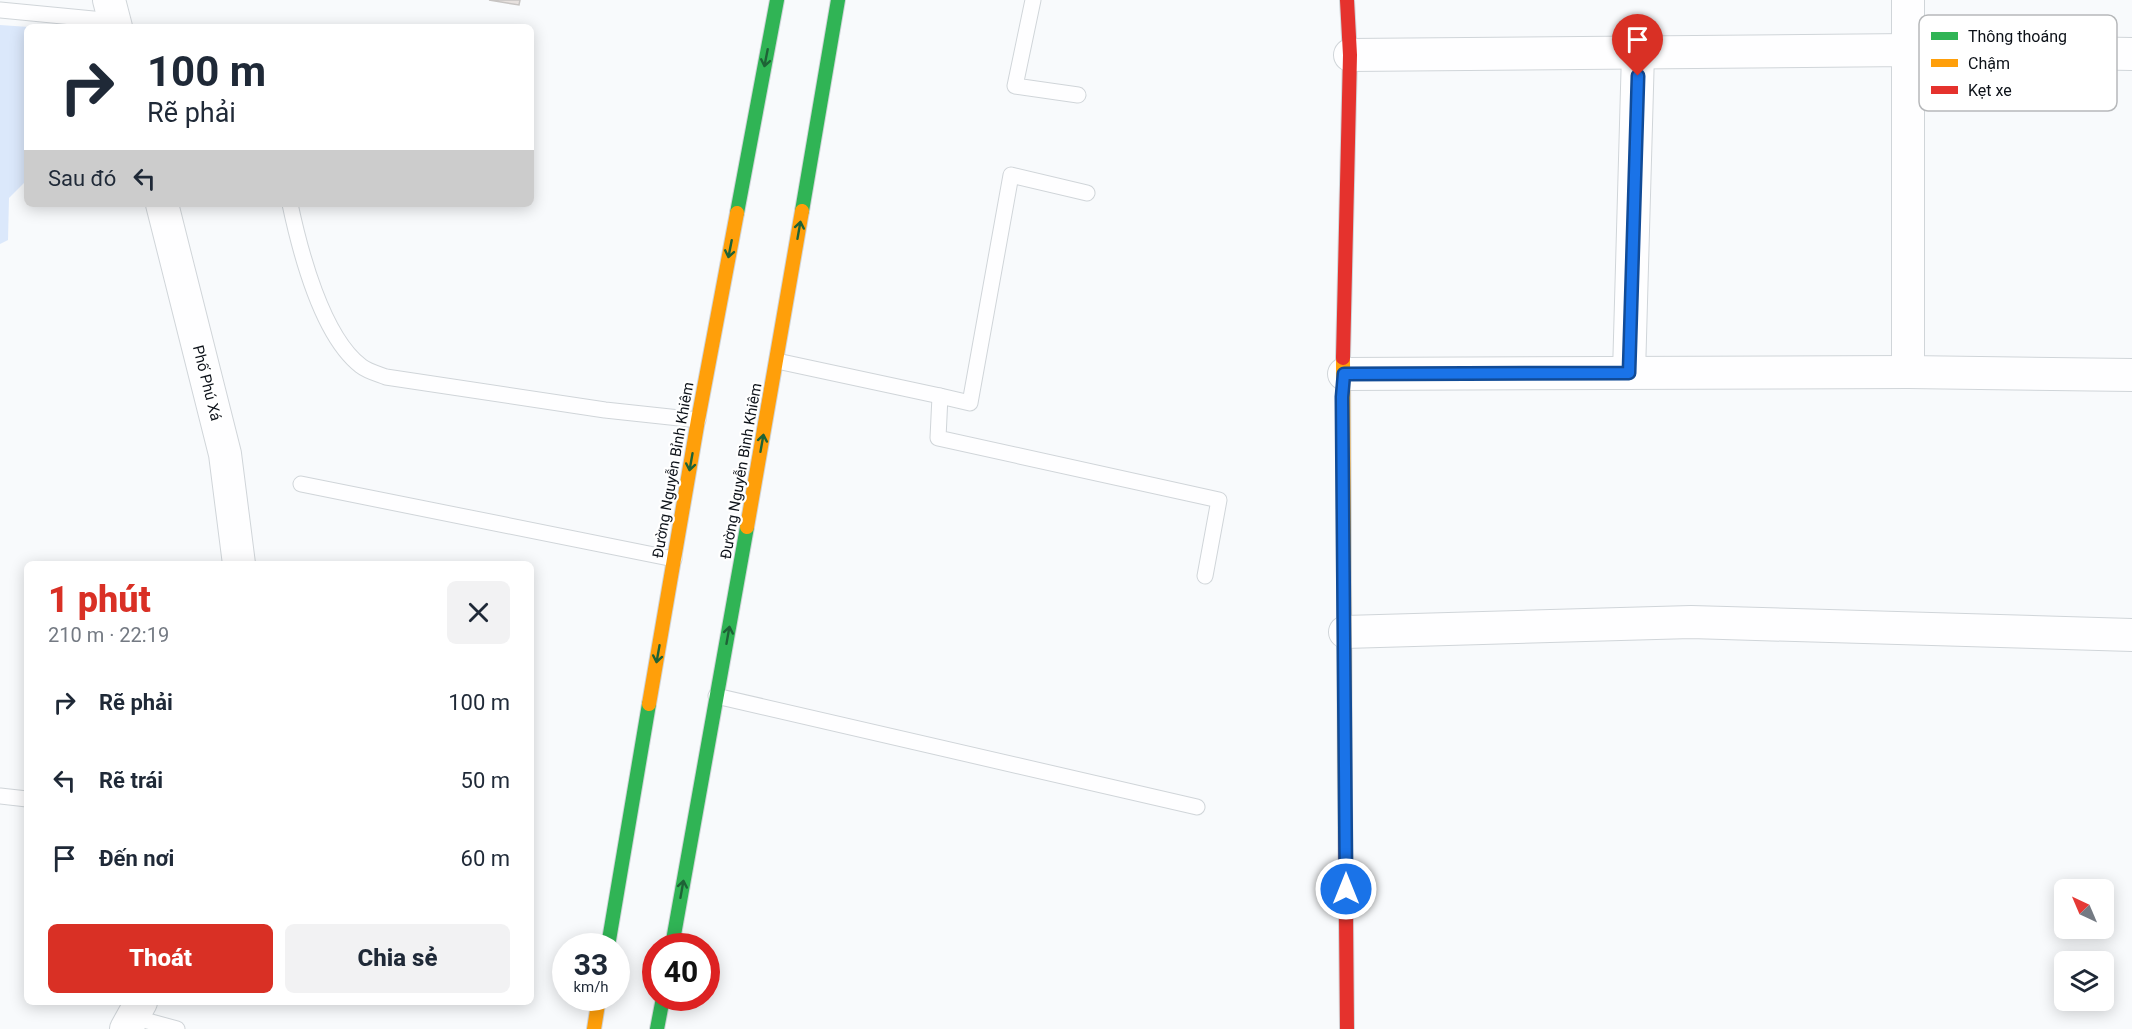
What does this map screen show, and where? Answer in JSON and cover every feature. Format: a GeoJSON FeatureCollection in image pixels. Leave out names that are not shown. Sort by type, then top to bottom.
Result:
{"type":"FeatureCollection","features":[{"type":"Feature","properties":{"kind":"main road","name":"Đường Nguyễn Bỉnh Khiêm"},"geometry":{"type":"LineString","coordinates":[[610,933],[698,420],[777,0]]}},
{"type":"Feature","properties":{"kind":"main road","name":"Đường Nguyễn Bình Khiêm"},"geometry":{"type":"LineString","coordinates":[[674,933],[777,361],[838,0]]}},
{"type":"Feature","properties":{"kind":"main road"},"geometry":{"type":"LineString","coordinates":[[1347,0],[1350,55],[1342,397],[1347,1029]]}},
{"type":"Feature","properties":{"kind":"main road"},"geometry":{"type":"LineString","coordinates":[[594,1029],[597,1011]]}},
{"type":"Feature","properties":{"kind":"main road"},"geometry":{"type":"LineString","coordinates":[[657,1029],[660,1011]]}},
{"type":"Feature","properties":{"kind":"street"},"geometry":{"type":"LineString","coordinates":[[1908,0],[1908,372]]}},
{"type":"Feature","properties":{"kind":"street"},"geometry":{"type":"LineString","coordinates":[[1350,55],[1919,50]]}},
{"type":"Feature","properties":{"kind":"street"},"geometry":{"type":"LineString","coordinates":[[1629,373],[1638,53]]}},
{"type":"Feature","properties":{"kind":"street"},"geometry":{"type":"LineString","coordinates":[[2117,54],[2132,54]]}},
{"type":"Feature","properties":{"kind":"street","name":"Phố Phú Xá"},"geometry":{"type":"LineString","coordinates":[[163,207],[225,454],[239,561]]}},
{"type":"Feature","properties":{"kind":"street"},"geometry":{"type":"LineString","coordinates":[[1344,374],[1908,372],[2132,375]]}},
{"type":"Feature","properties":{"kind":"street"},"geometry":{"type":"LineString","coordinates":[[1345,632],[1691,622],[2132,635]]}},
{"type":"Feature","properties":{"kind":"lane"},"geometry":{"type":"LineString","coordinates":[[1033,0],[1015,86],[1078,95]]}},
{"type":"Feature","properties":{"kind":"lane"},"geometry":{"type":"LineString","coordinates":[[0,10],[113,16]]}},
{"type":"Feature","properties":{"kind":"lane"},"geometry":{"type":"LineString","coordinates":[[777,361],[970,403],[1011,175],[1087,193]]}},
{"type":"Feature","properties":{"kind":"lane"},"geometry":{"type":"LineString","coordinates":[[291,207],[300,251],[324,312],[339,343],[362,367],[386,377],[605,410],[698,420]]}},
{"type":"Feature","properties":{"kind":"lane"},"geometry":{"type":"LineString","coordinates":[[940,396],[938,438],[1219,500],[1205,576]]}},
{"type":"Feature","properties":{"kind":"lane"},"geometry":{"type":"LineString","coordinates":[[301,484],[674,559]]}},
{"type":"Feature","properties":{"kind":"lane"},"geometry":{"type":"LineString","coordinates":[[716,696],[1197,807]]}},
{"type":"Feature","properties":{"kind":"lane"},"geometry":{"type":"LineString","coordinates":[[0,796],[24,799]]}},
{"type":"Feature","properties":{"kind":"lane"},"geometry":{"type":"LineString","coordinates":[[133,1016],[177,1029]]}},
{"type":"Feature","properties":{"kind":"shaded area"},"geometry":{"type":"Polygon","coordinates":[[[0,25],[24,27],[24,183],[9,198],[8,240],[0,244],[0,25]]]}},
{"type":"Feature","properties":{"kind":"building"},"geometry":{"type":"Polygon","coordinates":[[[489,0],[520,0],[519,5],[489,0]]]}},
{"type":"Feature","properties":{"kind":"traffic: fast"},"geometry":{"type":"LineString","coordinates":[[737,213],[777,0]]}},
{"type":"Feature","properties":{"kind":"traffic: fast"},"geometry":{"type":"LineString","coordinates":[[802,211],[838,0]]}},
{"type":"Feature","properties":{"kind":"traffic: fast"},"geometry":{"type":"LineString","coordinates":[[674,933],[747,527]]}},
{"type":"Feature","properties":{"kind":"traffic: fast"},"geometry":{"type":"LineString","coordinates":[[610,933],[649,704]]}},
{"type":"Feature","properties":{"kind":"traffic: fast"},"geometry":{"type":"LineString","coordinates":[[657,1029],[660,1011]]}},
{"type":"Feature","properties":{"kind":"traffic: slow"},"geometry":{"type":"LineString","coordinates":[[747,527],[802,211]]}},
{"type":"Feature","properties":{"kind":"traffic: slow"},"geometry":{"type":"LineString","coordinates":[[649,704],[698,420],[737,213]]}},
{"type":"Feature","properties":{"kind":"traffic: slow"},"geometry":{"type":"LineString","coordinates":[[1343,358],[1345,803]]}},
{"type":"Feature","properties":{"kind":"traffic: slow"},"geometry":{"type":"LineString","coordinates":[[594,1029],[597,1011]]}},
{"type":"Feature","properties":{"kind":"traffic: jam"},"geometry":{"type":"LineString","coordinates":[[1343,358],[1350,55],[1347,0]]}},
{"type":"Feature","properties":{"kind":"traffic: jam"},"geometry":{"type":"LineString","coordinates":[[1345,803],[1347,1029]]}},
{"type":"Feature","properties":{"kind":"route"},"geometry":{"type":"LineString","coordinates":[[1346,889],[1342,397],[1344,374],[1629,373],[1638,76]]}}]}
